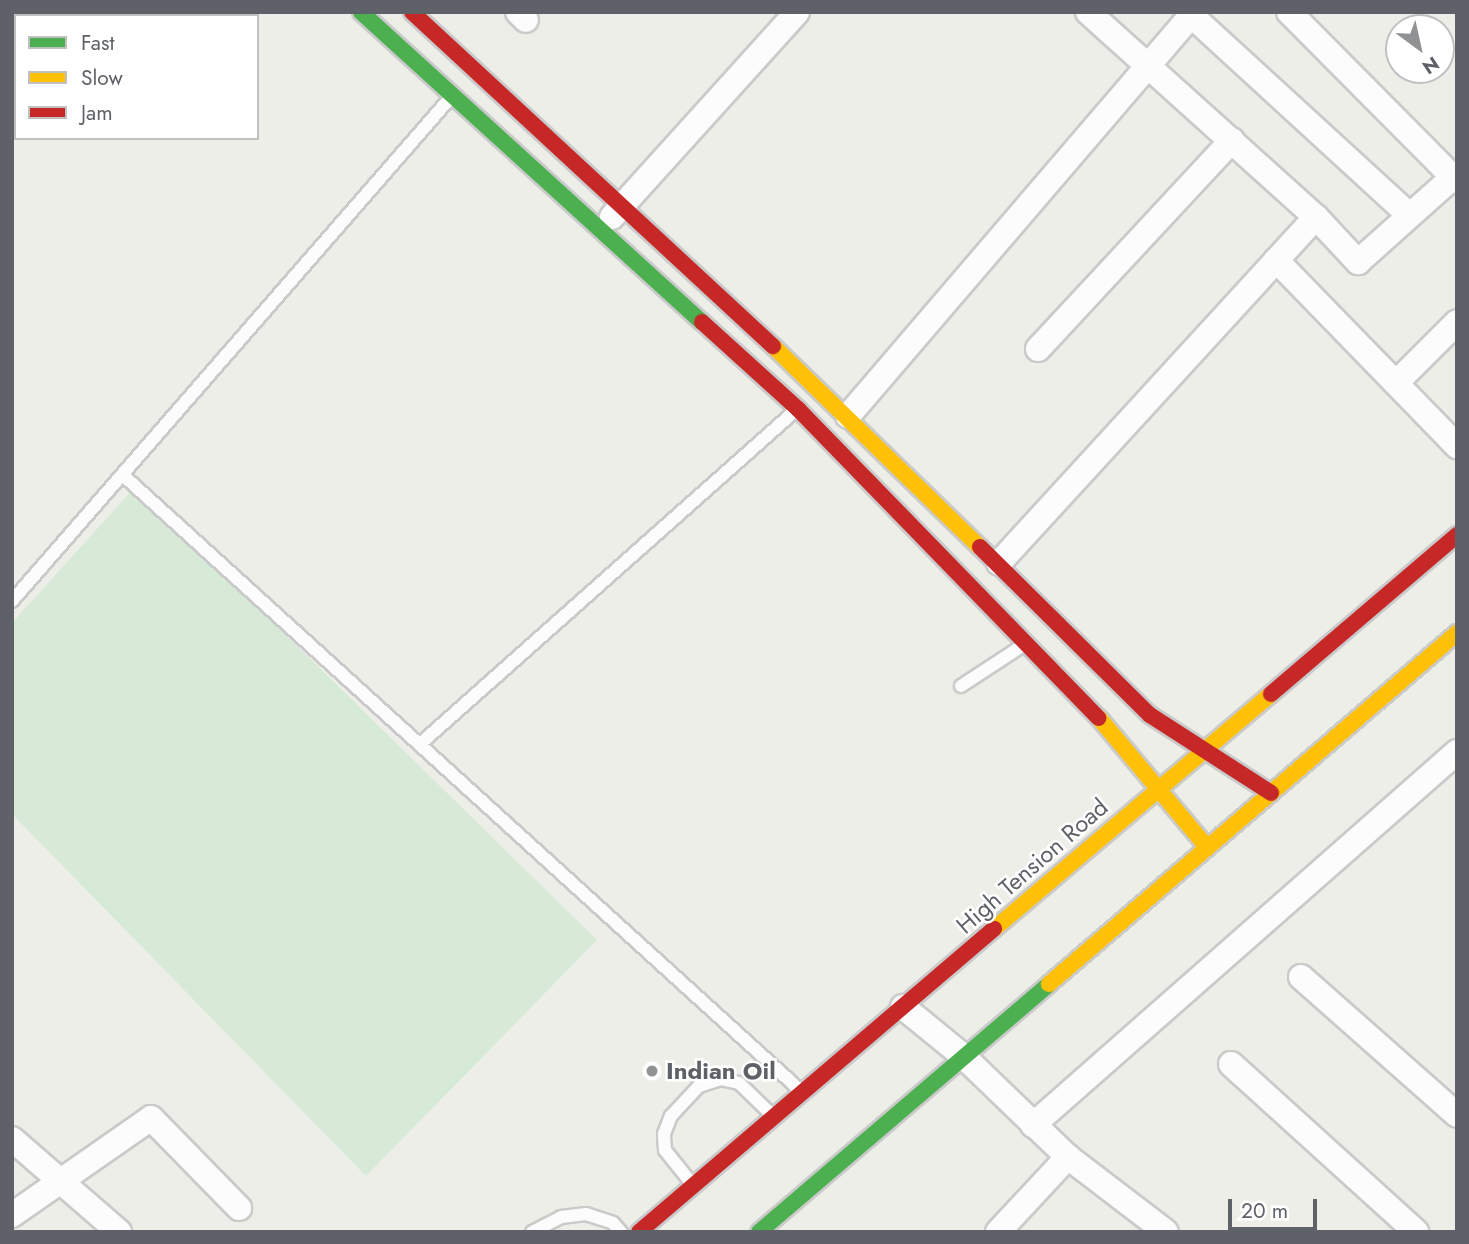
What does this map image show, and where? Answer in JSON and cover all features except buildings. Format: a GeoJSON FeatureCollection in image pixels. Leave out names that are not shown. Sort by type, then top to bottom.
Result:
{"type":"FeatureCollection","features":[{"type":"Feature","properties":{"kind":"street"},"geometry":{"type":"LineString","coordinates":[[361,12],[463,84],[623,205],[848,416],[999,563],[1041,630],[1158,787],[1207,847]]}},
{"type":"Feature","properties":{"kind":"street"},"geometry":{"type":"LineString","coordinates":[[412,12],[463,84],[600,231],[1041,630],[1150,715],[1271,793]]}},
{"type":"Feature","properties":{"kind":"street"},"geometry":{"type":"LineString","coordinates":[[600,231],[797,12]]}},
{"type":"Feature","properties":{"kind":"street"},"geometry":{"type":"LineString","coordinates":[[1088,12],[1316,217],[1358,262],[1409,215],[1455,179],[1289,12]]}},
{"type":"Feature","properties":{"kind":"street"},"geometry":{"type":"LineString","coordinates":[[848,416],[1193,14],[1409,215]]}},
{"type":"Feature","properties":{"kind":"street"},"geometry":{"type":"LineString","coordinates":[[1038,349],[1232,140]]}},
{"type":"Feature","properties":{"kind":"street"},"geometry":{"type":"LineString","coordinates":[[999,563],[1316,217]]}},
{"type":"Feature","properties":{"kind":"street"},"geometry":{"type":"LineString","coordinates":[[1276,260],[1457,446]]}},
{"type":"Feature","properties":{"kind":"street"},"geometry":{"type":"LineString","coordinates":[[1396,383],[1457,322]]}},
{"type":"Feature","properties":{"kind":"street","name":"High Tension Road"},"geometry":{"type":"LineString","coordinates":[[639,1232],[1201,750],[1457,535]]}},
{"type":"Feature","properties":{"kind":"street"},"geometry":{"type":"LineString","coordinates":[[759,1232],[1457,634]]}},
{"type":"Feature","properties":{"kind":"street"},"geometry":{"type":"LineString","coordinates":[[1033,1125],[1457,752]]}},
{"type":"Feature","properties":{"kind":"street"},"geometry":{"type":"LineString","coordinates":[[1301,977],[1457,1115]]}},
{"type":"Feature","properties":{"kind":"street"},"geometry":{"type":"LineString","coordinates":[[903,1007],[963,1056],[1068,1157],[1165,1232]]}},
{"type":"Feature","properties":{"kind":"street"},"geometry":{"type":"LineString","coordinates":[[1231,1065],[1416,1232]]}},
{"type":"Feature","properties":{"kind":"street"},"geometry":{"type":"LineString","coordinates":[[12,1215],[151,1118],[239,1208]]}},
{"type":"Feature","properties":{"kind":"street"},"geometry":{"type":"LineString","coordinates":[[12,1139],[64,1181],[119,1232]]}},
{"type":"Feature","properties":{"kind":"street"},"geometry":{"type":"LineString","coordinates":[[998,1232],[1068,1157]]}},
{"type":"Feature","properties":{"kind":"lane"},"geometry":{"type":"LineString","coordinates":[[12,601],[125,477],[463,84]]}},
{"type":"Feature","properties":{"kind":"lane"},"geometry":{"type":"LineString","coordinates":[[420,744],[818,390]]}},
{"type":"Feature","properties":{"kind":"lane"},"geometry":{"type":"LineString","coordinates":[[125,477],[803,1093]]}},
{"type":"Feature","properties":{"kind":"lane"},"geometry":{"type":"LineString","coordinates":[[961,686],[1041,630]]}},
{"type":"Feature","properties":{"kind":"lane"},"geometry":{"type":"LineString","coordinates":[[693,1186],[665,1150],[664,1134],[671,1116],[699,1086],[720,1079],[738,1083],[774,1117]]}},
{"type":"Feature","properties":{"kind":"lane"},"geometry":{"type":"LineString","coordinates":[[532,1232],[561,1217],[586,1214],[613,1223],[621,1232]]}},
{"type":"Feature","properties":{"kind":"green space"},"geometry":{"type":"Polygon","coordinates":[[[135,487],[597,940],[366,1176],[12,814],[12,623],[135,487]]]}},
{"type":"Feature","properties":{"kind":"traffic: fast"},"geometry":{"type":"LineString","coordinates":[[361,12],[702,322]]}},
{"type":"Feature","properties":{"kind":"traffic: fast"},"geometry":{"type":"LineString","coordinates":[[759,1232],[1049,984]]}},
{"type":"Feature","properties":{"kind":"traffic: slow"},"geometry":{"type":"LineString","coordinates":[[773,346],[980,547]]}},
{"type":"Feature","properties":{"kind":"traffic: slow"},"geometry":{"type":"LineString","coordinates":[[1049,984],[1457,633]]}},
{"type":"Feature","properties":{"kind":"traffic: slow"},"geometry":{"type":"LineString","coordinates":[[994,929],[1271,694]]}},
{"type":"Feature","properties":{"kind":"traffic: slow"},"geometry":{"type":"LineString","coordinates":[[1099,718],[1207,847]]}},
{"type":"Feature","properties":{"kind":"traffic: jam"},"geometry":{"type":"LineString","coordinates":[[412,12],[773,346]]}},
{"type":"Feature","properties":{"kind":"traffic: jam"},"geometry":{"type":"LineString","coordinates":[[702,322],[798,409],[1099,718]]}},
{"type":"Feature","properties":{"kind":"traffic: jam"},"geometry":{"type":"LineString","coordinates":[[1271,694],[1457,535]]}},
{"type":"Feature","properties":{"kind":"traffic: jam"},"geometry":{"type":"LineString","coordinates":[[980,547],[1150,715],[1271,793]]}},
{"type":"Feature","properties":{"kind":"traffic: jam"},"geometry":{"type":"LineString","coordinates":[[639,1232],[994,929]]}},
{"type":"Feature","properties":{"kind":"place","name":"Indian Oil"},"geometry":{"type":"Point","coordinates":[652,1071]}}]}
